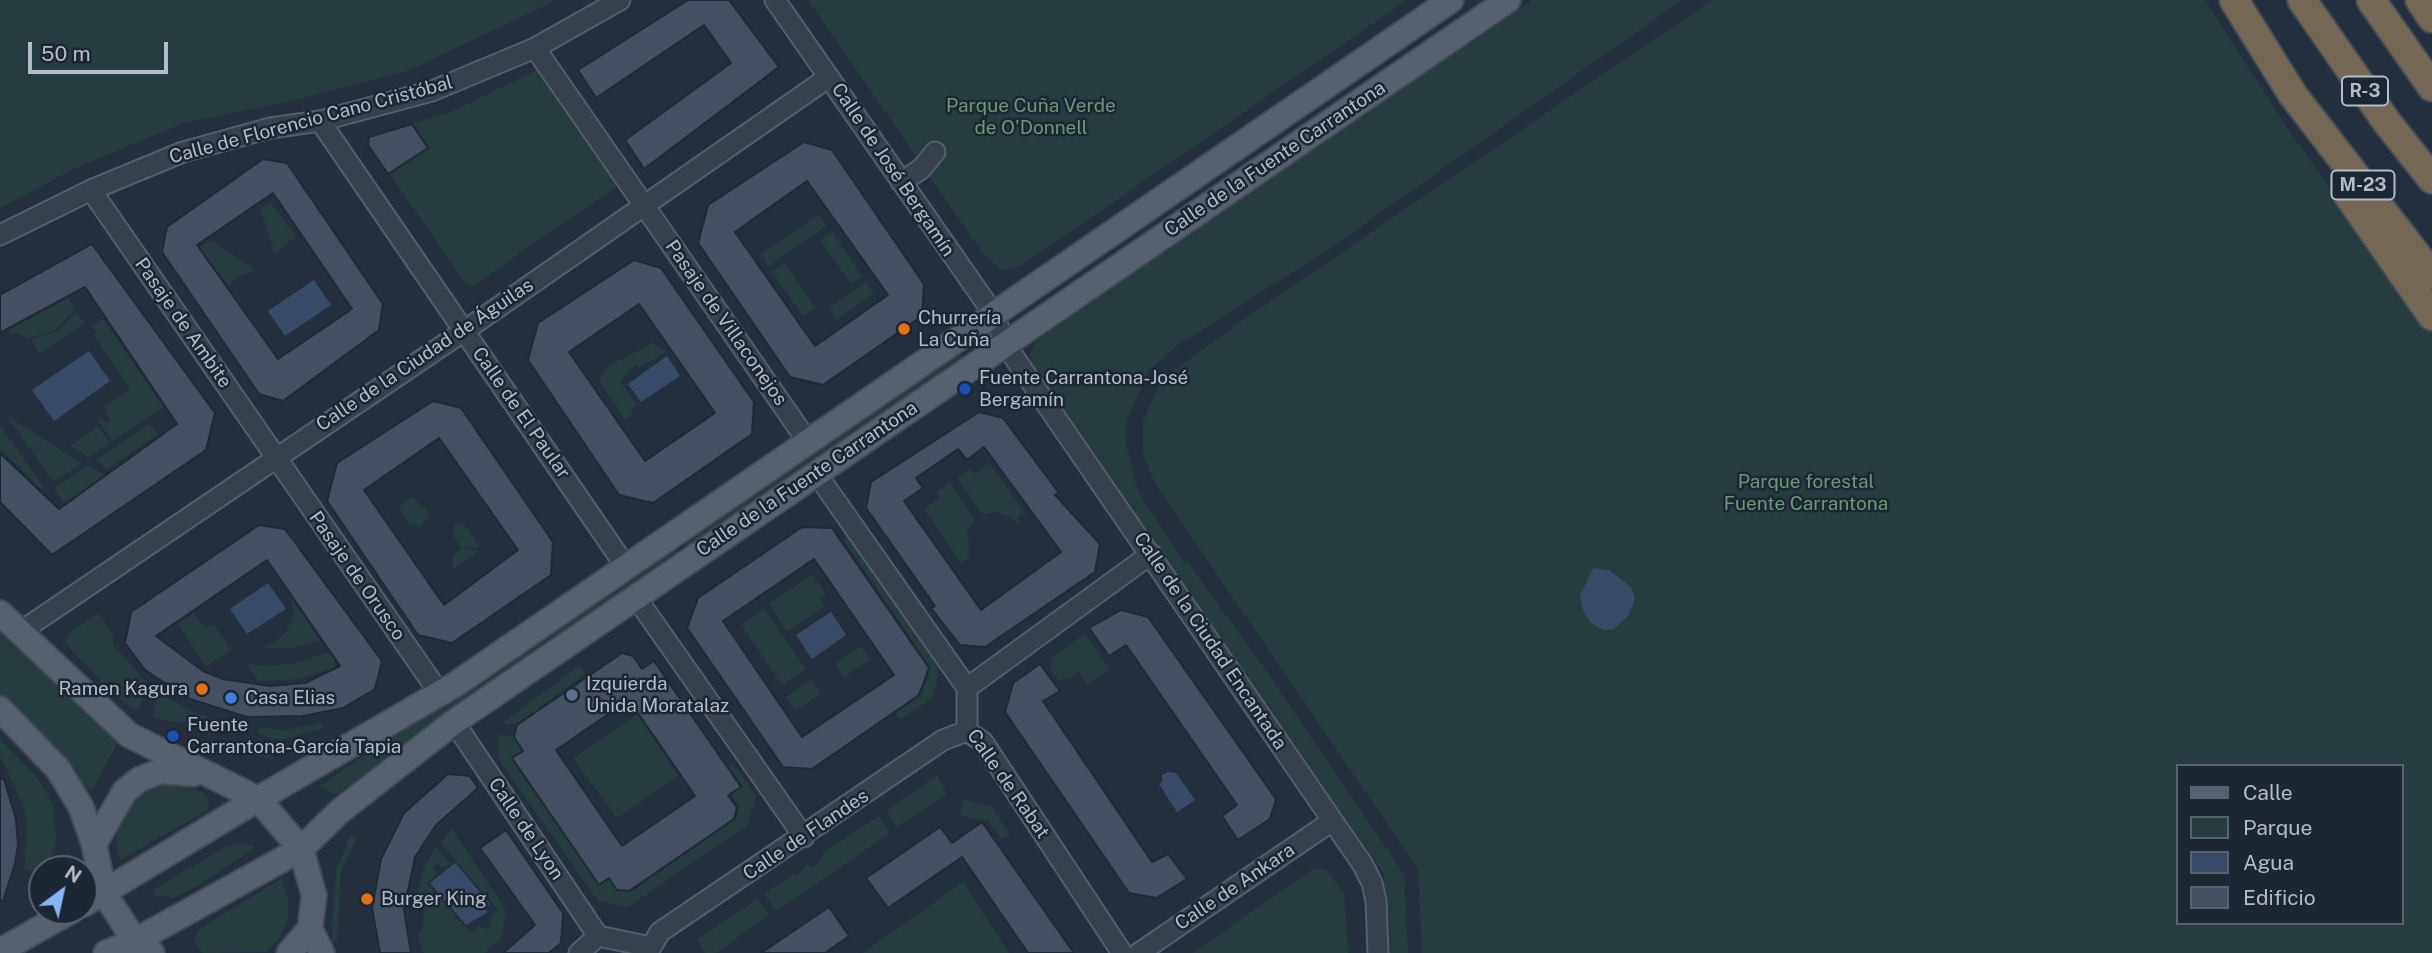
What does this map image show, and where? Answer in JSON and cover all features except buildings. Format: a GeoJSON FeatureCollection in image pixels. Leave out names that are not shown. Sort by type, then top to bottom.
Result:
{"type":"FeatureCollection","features":[{"type":"Feature","properties":{"kind":"highway","name":"M-23"},"geometry":{"type":"LineString","coordinates":[[2234,0],[2293,95],[2432,275]]}},
{"type":"Feature","properties":{"kind":"highway","name":"R-3"},"geometry":{"type":"LineString","coordinates":[[2302,0],[2386,121],[2432,179]]}},
{"type":"Feature","properties":{"kind":"highway"},"geometry":{"type":"LineString","coordinates":[[2371,0],[2432,87]]}},
{"type":"Feature","properties":{"kind":"highway"},"geometry":{"type":"LineString","coordinates":[[2420,0],[2432,18]]}},
{"type":"Feature","properties":{"kind":"highway"},"geometry":{"type":"LineString","coordinates":[[2293,95],[2340,183],[2432,316]]}},
{"type":"Feature","properties":{"kind":"main road","name":"Calle de la Fuente Carrantona"},"geometry":{"type":"LineString","coordinates":[[98,897],[258,799],[440,694],[1451,0]]}},
{"type":"Feature","properties":{"kind":"main road","name":"Calle de la Fuente Carrantona"},"geometry":{"type":"LineString","coordinates":[[106,953],[144,947],[301,849],[340,811],[454,722],[1508,0]]}},
{"type":"Feature","properties":{"kind":"main road"},"geometry":{"type":"LineString","coordinates":[[0,613],[129,735],[258,799],[301,849],[314,895],[310,929],[322,953]]}},
{"type":"Feature","properties":{"kind":"main road"},"geometry":{"type":"LineString","coordinates":[[0,709],[58,769],[81,807],[94,845],[94,855]]}},
{"type":"Feature","properties":{"kind":"main road"},"geometry":{"type":"LineString","coordinates":[[94,845],[125,791],[140,779],[161,771],[211,776]]}},
{"type":"Feature","properties":{"kind":"main road"},"geometry":{"type":"LineString","coordinates":[[98,903],[144,947]]}},
{"type":"Feature","properties":{"kind":"main road"},"geometry":{"type":"LineString","coordinates":[[0,951],[46,925]]}},
{"type":"Feature","properties":{"kind":"main road"},"geometry":{"type":"LineString","coordinates":[[289,953],[310,929]]}},
{"type":"Feature","properties":{"kind":"street","name":"Calle de Florencio Cano Cristóbal"},"geometry":{"type":"LineString","coordinates":[[0,235],[91,190],[183,152],[270,128],[320,121],[432,91],[535,48],[620,0]]}},
{"type":"Feature","properties":{"kind":"street","name":"Calle de José Bergamín"},"geometry":{"type":"LineString","coordinates":[[775,0],[993,313],[1005,344]]}},
{"type":"Feature","properties":{"kind":"street","name":"Pasaje de Villaconejos"},"geometry":{"type":"LineString","coordinates":[[535,48],[808,442]]}},
{"type":"Feature","properties":{"kind":"street","name":"Calle de la Ciudad de Águilas"},"geometry":{"type":"LineString","coordinates":[[20,632],[274,457],[464,331],[829,77]]}},
{"type":"Feature","properties":{"kind":"street","name":"Calle de El Paular"},"geometry":{"type":"LineString","coordinates":[[320,121],[626,567]]}},
{"type":"Feature","properties":{"kind":"street"},"geometry":{"type":"LineString","coordinates":[[901,182],[929,162],[935,152]]}},
{"type":"Feature","properties":{"kind":"street","name":"Pasaje de Ambite"},"geometry":{"type":"LineString","coordinates":[[91,190],[274,457]]}},
{"type":"Feature","properties":{"kind":"street","name":"Calle de la Ciudad Encantada"},"geometry":{"type":"LineString","coordinates":[[1005,344],[1151,554],[1372,883],[1378,953]]}},
{"type":"Feature","properties":{"kind":"street","name":"Pasaje de Orusco"},"geometry":{"type":"LineString","coordinates":[[274,457],[440,694]]}},
{"type":"Feature","properties":{"kind":"street"},"geometry":{"type":"LineString","coordinates":[[816,473],[967,688],[1151,554]]}},
{"type":"Feature","properties":{"kind":"street"},"geometry":{"type":"LineString","coordinates":[[635,596],[804,837]]}},
{"type":"Feature","properties":{"kind":"street","name":"Calle de Rabat"},"geometry":{"type":"LineString","coordinates":[[967,688],[967,731],[983,742],[1122,953]]}},
{"type":"Feature","properties":{"kind":"street","name":"Calle de Lyon"},"geometry":{"type":"LineString","coordinates":[[454,722],[598,936]]}},
{"type":"Feature","properties":{"kind":"street","name":"Calle de Flandes"},"geometry":{"type":"LineString","coordinates":[[652,950],[660,932],[804,837],[943,740],[967,731]]}},
{"type":"Feature","properties":{"kind":"street","name":"Calle de Ankara"},"geometry":{"type":"LineString","coordinates":[[1139,953],[1332,821]]}},
{"type":"Feature","properties":{"kind":"street"},"geometry":{"type":"LineString","coordinates":[[579,953],[598,936],[652,950]]}},
{"type":"Feature","properties":{"kind":"green space"},"geometry":{"type":"Polygon","coordinates":[[[0,0],[556,0],[410,70],[296,100],[183,123],[76,168],[0,208],[0,0]]]}},
{"type":"Feature","properties":{"kind":"green space","name":"Parque Cuña Verde de O'Donnell"},"geometry":{"type":"Polygon","coordinates":[[[808,0],[1407,0],[1022,265],[1001,270],[984,255],[808,0]]]}},
{"type":"Feature","properties":{"kind":"green space"},"geometry":{"type":"Polygon","coordinates":[[[1532,0],[1682,0],[1329,249],[1175,347],[1148,372],[1127,420],[1125,440],[1138,491],[1185,564],[1189,564],[1265,669],[1404,874],[1408,953],[1388,953],[1384,874],[1143,526],[1031,361],[1030,355],[1036,340],[1532,0]]]}},
{"type":"Feature","properties":{"kind":"green space","name":"Parque forestal Fuente Carrantona"},"geometry":{"type":"Polygon","coordinates":[[[1712,0],[2205,0],[2286,126],[2432,332],[2432,953],[1422,953],[1418,869],[1156,485],[1143,455],[1143,421],[1161,380],[1243,320],[1712,0]]]}},
{"type":"Feature","properties":{"kind":"green space"},"geometry":{"type":"Polygon","coordinates":[[[538,70],[617,186],[474,285],[467,286],[367,141],[373,134],[446,114],[538,70]]]}},
{"type":"Feature","properties":{"kind":"green space"},"geometry":{"type":"Polygon","coordinates":[[[270,201],[298,240],[292,239],[275,254],[260,209],[270,201]]]}},
{"type":"Feature","properties":{"kind":"green space"},"geometry":{"type":"Polygon","coordinates":[[[819,214],[827,226],[769,266],[761,254],[819,214]]]}},
{"type":"Feature","properties":{"kind":"green space"},"geometry":{"type":"Polygon","coordinates":[[[832,232],[862,276],[851,284],[820,240],[832,232]]]}},
{"type":"Feature","properties":{"kind":"green space"},"geometry":{"type":"Polygon","coordinates":[[[211,240],[254,270],[237,278],[229,286],[200,248],[211,240]]]}},
{"type":"Feature","properties":{"kind":"green space"},"geometry":{"type":"Polygon","coordinates":[[[785,263],[816,308],[803,316],[772,272],[785,263]]]}},
{"type":"Feature","properties":{"kind":"green space"},"geometry":{"type":"Polygon","coordinates":[[[866,282],[874,294],[836,320],[829,308],[866,282]]]}},
{"type":"Feature","properties":{"kind":"green space"},"geometry":{"type":"Polygon","coordinates":[[[68,298],[75,310],[54,331],[28,338],[16,333],[12,336],[8,330],[68,298]]]}},
{"type":"Feature","properties":{"kind":"green space"},"geometry":{"type":"Polygon","coordinates":[[[77,312],[85,323],[39,355],[32,339],[59,331],[77,312]]]}},
{"type":"Feature","properties":{"kind":"green space"},"geometry":{"type":"Polygon","coordinates":[[[103,319],[163,407],[113,441],[98,420],[110,420],[104,406],[130,388],[93,335],[97,332],[92,326],[103,319]]]}},
{"type":"Feature","properties":{"kind":"green space"},"geometry":{"type":"Polygon","coordinates":[[[654,342],[658,348],[667,351],[639,368],[636,365],[620,381],[637,405],[630,409],[634,414],[625,419],[598,380],[611,365],[654,342]]]}},
{"type":"Feature","properties":{"kind":"green space"},"geometry":{"type":"Polygon","coordinates":[[[958,351],[964,359],[689,547],[683,541],[958,351]]]}},
{"type":"Feature","properties":{"kind":"green space"},"geometry":{"type":"Polygon","coordinates":[[[7,416],[82,463],[53,482],[7,416]]]}},
{"type":"Feature","properties":{"kind":"green space"},"geometry":{"type":"Polygon","coordinates":[[[149,424],[158,434],[108,469],[96,460],[149,424]]]}},
{"type":"Feature","properties":{"kind":"green space"},"geometry":{"type":"Polygon","coordinates":[[[0,425],[44,488],[42,490],[0,449],[0,425]]]}},
{"type":"Feature","properties":{"kind":"green space"},"geometry":{"type":"Polygon","coordinates":[[[98,427],[110,443],[89,458],[70,446],[98,427]]]}},
{"type":"Feature","properties":{"kind":"green space"},"geometry":{"type":"Polygon","coordinates":[[[990,463],[1025,513],[1017,518],[1020,523],[1017,524],[1012,518],[997,512],[982,514],[957,478],[970,469],[974,474],[990,463]]]}},
{"type":"Feature","properties":{"kind":"green space"},"geometry":{"type":"Polygon","coordinates":[[[88,465],[104,475],[64,504],[54,489],[88,465]]]}},
{"type":"Feature","properties":{"kind":"green space"},"geometry":{"type":"Polygon","coordinates":[[[950,483],[975,520],[967,529],[970,556],[961,563],[924,509],[940,498],[936,492],[950,483]]]}},
{"type":"Feature","properties":{"kind":"green space"},"geometry":{"type":"Polygon","coordinates":[[[412,497],[428,511],[427,520],[420,526],[410,525],[398,507],[412,497]]]}},
{"type":"Feature","properties":{"kind":"green space"},"geometry":{"type":"Polygon","coordinates":[[[454,525],[464,525],[480,547],[463,548],[479,551],[453,569],[453,556],[462,548],[453,536],[454,525]]]}},
{"type":"Feature","properties":{"kind":"green space"},"geometry":{"type":"Polygon","coordinates":[[[849,534],[940,667],[933,698],[901,719],[895,714],[921,695],[931,668],[843,539],[849,534]]]}},
{"type":"Feature","properties":{"kind":"green space"},"geometry":{"type":"Polygon","coordinates":[[[672,547],[679,555],[335,795],[319,786],[672,547]]]}},
{"type":"Feature","properties":{"kind":"green space"},"geometry":{"type":"Polygon","coordinates":[[[812,574],[826,594],[819,598],[825,606],[787,632],[769,604],[812,574]]]}},
{"type":"Feature","properties":{"kind":"green space"},"geometry":{"type":"Polygon","coordinates":[[[290,597],[320,640],[293,648],[251,648],[266,647],[285,634],[294,613],[290,597]]]}},
{"type":"Feature","properties":{"kind":"green space"},"geometry":{"type":"Polygon","coordinates":[[[764,608],[806,669],[782,685],[741,624],[764,608]]]}},
{"type":"Feature","properties":{"kind":"green space"},"geometry":{"type":"Polygon","coordinates":[[[99,613],[112,633],[113,644],[147,683],[138,711],[117,697],[65,643],[71,632],[99,613]]]}},
{"type":"Feature","properties":{"kind":"green space"},"geometry":{"type":"Polygon","coordinates":[[[194,613],[206,629],[214,624],[231,650],[206,667],[189,641],[196,636],[189,640],[178,624],[194,613]]]}},
{"type":"Feature","properties":{"kind":"green space"},"geometry":{"type":"Polygon","coordinates":[[[0,628],[119,741],[92,789],[87,789],[59,753],[0,694],[0,628]]]}},
{"type":"Feature","properties":{"kind":"green space"},"geometry":{"type":"Polygon","coordinates":[[[1085,633],[1110,670],[1087,685],[1079,672],[1070,679],[1059,680],[1052,673],[1051,659],[1085,633]]]}},
{"type":"Feature","properties":{"kind":"green space"},"geometry":{"type":"Polygon","coordinates":[[[861,646],[870,660],[844,677],[835,664],[861,646]]]}},
{"type":"Feature","properties":{"kind":"green space"},"geometry":{"type":"Polygon","coordinates":[[[329,652],[335,660],[334,668],[299,679],[259,681],[247,664],[272,666],[297,663],[329,652]]]}},
{"type":"Feature","properties":{"kind":"green space"},"geometry":{"type":"Polygon","coordinates":[[[580,665],[585,674],[517,724],[501,724],[580,665]]]}},
{"type":"Feature","properties":{"kind":"green space"},"geometry":{"type":"Polygon","coordinates":[[[812,680],[821,693],[796,711],[786,697],[812,680]]]}},
{"type":"Feature","properties":{"kind":"green space"},"geometry":{"type":"Polygon","coordinates":[[[158,693],[216,722],[173,722],[153,717],[158,693]]]}},
{"type":"Feature","properties":{"kind":"green space"},"geometry":{"type":"Polygon","coordinates":[[[637,714],[679,776],[617,818],[573,758],[637,714]]]}},
{"type":"Feature","properties":{"kind":"green space"},"geometry":{"type":"Polygon","coordinates":[[[321,723],[323,728],[286,739],[272,739],[256,732],[261,728],[285,730],[321,723]]]}},
{"type":"Feature","properties":{"kind":"green space"},"geometry":{"type":"Polygon","coordinates":[[[499,734],[514,737],[523,751],[512,759],[599,885],[609,878],[617,890],[632,891],[736,819],[739,806],[731,794],[742,786],[729,766],[733,763],[756,796],[747,826],[628,907],[598,901],[497,757],[499,734]]]}},
{"type":"Feature","properties":{"kind":"green space"},"geometry":{"type":"Polygon","coordinates":[[[194,737],[224,746],[272,750],[272,758],[191,746],[194,737]]]}},
{"type":"Feature","properties":{"kind":"green space"},"geometry":{"type":"Polygon","coordinates":[[[0,739],[37,777],[53,805],[56,840],[52,855],[28,855],[28,870],[25,869],[26,819],[23,805],[0,756],[0,739]]]}},
{"type":"Feature","properties":{"kind":"green space"},"geometry":{"type":"Polygon","coordinates":[[[937,775],[947,794],[897,827],[886,811],[937,775]]]}},
{"type":"Feature","properties":{"kind":"green space"},"geometry":{"type":"Polygon","coordinates":[[[164,783],[201,791],[209,800],[208,810],[120,860],[116,842],[118,822],[136,796],[164,783]]]}},
{"type":"Feature","properties":{"kind":"green space"},"geometry":{"type":"Polygon","coordinates":[[[964,799],[991,806],[1010,834],[1002,840],[988,821],[960,816],[964,799]]]}},
{"type":"Feature","properties":{"kind":"green space"},"geometry":{"type":"Polygon","coordinates":[[[879,816],[890,833],[776,911],[765,895],[766,892],[794,874],[796,876],[808,864],[811,868],[815,866],[825,852],[879,816]]]}},
{"type":"Feature","properties":{"kind":"green space"},"geometry":{"type":"Polygon","coordinates":[[[452,829],[506,910],[502,937],[484,953],[424,953],[420,943],[418,934],[423,930],[424,896],[417,894],[424,868],[436,847],[450,863],[443,869],[438,863],[432,868],[437,874],[427,883],[470,933],[480,925],[486,930],[492,925],[488,918],[498,910],[440,842],[452,829]]]}},
{"type":"Feature","properties":{"kind":"green space"},"geometry":{"type":"Polygon","coordinates":[[[351,834],[357,838],[341,871],[337,940],[331,943],[336,871],[351,834]]]}},
{"type":"Feature","properties":{"kind":"green space"},"geometry":{"type":"Polygon","coordinates":[[[227,846],[254,846],[253,850],[200,884],[173,898],[152,895],[156,888],[227,846]]]}},
{"type":"Feature","properties":{"kind":"green space"},"geometry":{"type":"Polygon","coordinates":[[[1314,869],[1325,869],[1344,892],[1348,953],[1192,953],[1314,869]]]}},
{"type":"Feature","properties":{"kind":"green space"},"geometry":{"type":"Polygon","coordinates":[[[281,879],[288,898],[288,919],[279,938],[266,952],[204,953],[198,947],[194,940],[198,930],[281,879]]]}},
{"type":"Feature","properties":{"kind":"green space"},"geometry":{"type":"Polygon","coordinates":[[[963,882],[1009,953],[863,953],[963,882]]]}},
{"type":"Feature","properties":{"kind":"green space"},"geometry":{"type":"Polygon","coordinates":[[[757,899],[769,915],[716,953],[705,953],[697,940],[757,899]]]}},
{"type":"Feature","properties":{"kind":"water"},"geometry":{"type":"Polygon","coordinates":[[[314,280],[331,305],[285,336],[268,311],[314,280]]]}},
{"type":"Feature","properties":{"kind":"water"},"geometry":{"type":"Polygon","coordinates":[[[89,351],[110,381],[54,421],[32,390],[89,351]]]}},
{"type":"Feature","properties":{"kind":"water"},"geometry":{"type":"Polygon","coordinates":[[[667,356],[680,376],[641,402],[628,384],[667,356]]]}},
{"type":"Feature","properties":{"kind":"water"},"geometry":{"type":"Polygon","coordinates":[[[1593,568],[1609,570],[1631,587],[1635,599],[1629,615],[1614,629],[1603,630],[1590,622],[1583,610],[1580,596],[1593,568]]]}},
{"type":"Feature","properties":{"kind":"water"},"geometry":{"type":"Polygon","coordinates":[[[268,583],[286,609],[247,634],[230,609],[268,583]]]}},
{"type":"Feature","properties":{"kind":"water"},"geometry":{"type":"Polygon","coordinates":[[[831,612],[846,635],[812,659],[796,635],[831,612]]]}},
{"type":"Feature","properties":{"kind":"water"},"geometry":{"type":"Polygon","coordinates":[[[1168,772],[1176,773],[1195,800],[1177,812],[1159,784],[1162,782],[1162,775],[1168,772]]]}},
{"type":"Feature","properties":{"kind":"water"},"geometry":{"type":"Polygon","coordinates":[[[455,863],[490,904],[485,909],[488,912],[466,925],[430,883],[455,863]]]}},
{"type":"Feature","properties":{"kind":"place","name":"Churrería La Cuña"},"geometry":{"type":"Point","coordinates":[904,329]}},
{"type":"Feature","properties":{"kind":"place","name":"Fuente Carrantona-José Bergamín"},"geometry":{"type":"Point","coordinates":[965,389]}},
{"type":"Feature","properties":{"kind":"place","name":"Ramen Kagura"},"geometry":{"type":"Point","coordinates":[202,689]}},
{"type":"Feature","properties":{"kind":"place","name":"Izquierda Unida Moratalaz"},"geometry":{"type":"Point","coordinates":[572,695]}},
{"type":"Feature","properties":{"kind":"place","name":"Casa Elias"},"geometry":{"type":"Point","coordinates":[231,698]}},
{"type":"Feature","properties":{"kind":"place","name":"Fuente Carrantona-García Tapia"},"geometry":{"type":"Point","coordinates":[173,736]}},
{"type":"Feature","properties":{"kind":"place","name":"Burger King"},"geometry":{"type":"Point","coordinates":[367,899]}}]}
